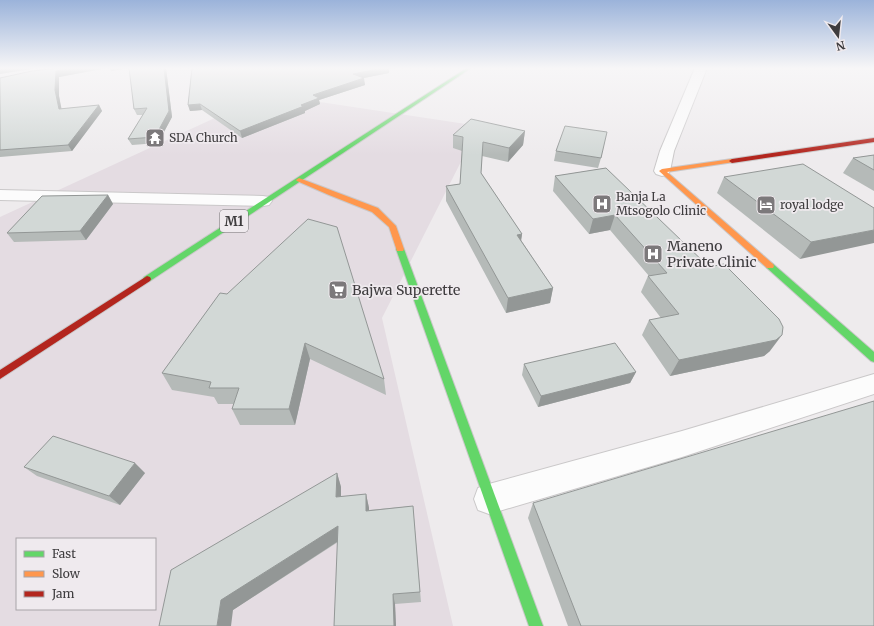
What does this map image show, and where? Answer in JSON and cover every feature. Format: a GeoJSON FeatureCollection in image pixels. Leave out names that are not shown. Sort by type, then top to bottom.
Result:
{"type":"FeatureCollection","features":[{"type":"Feature","properties":{"kind":"main road","name":"M1"},"geometry":{"type":"LineString","coordinates":[[0,375],[263,201],[299,180],[425,97]]}},
{"type":"Feature","properties":{"kind":"main road"},"geometry":{"type":"LineString","coordinates":[[662,171],[874,140]]}},
{"type":"Feature","properties":{"kind":"main road"},"geometry":{"type":"LineString","coordinates":[[662,171],[874,358]]}},
{"type":"Feature","properties":{"kind":"main road"},"geometry":{"type":"LineString","coordinates":[[299,180],[342,198],[366,204],[381,213],[392,226],[489,500],[536,626]]}},
{"type":"Feature","properties":{"kind":"street"},"geometry":{"type":"LineString","coordinates":[[662,171],[667,151],[689,97]]}},
{"type":"Feature","properties":{"kind":"street"},"geometry":{"type":"LineString","coordinates":[[0,195],[263,201]]}},
{"type":"Feature","properties":{"kind":"street"},"geometry":{"type":"LineString","coordinates":[[489,500],[682,444],[874,384]]}},
{"type":"Feature","properties":{"kind":"shaded area"},"geometry":{"type":"Polygon","coordinates":[[[260,97],[288,97],[479,126],[382,318],[453,626],[0,626],[0,217],[260,97]]]}},
{"type":"Feature","properties":{"kind":"building"},"geometry":{"type":"Polygon","coordinates":[[[0,97],[57,97],[59,109],[99,105],[68,145],[0,150],[0,97]]]}},
{"type":"Feature","properties":{"kind":"building"},"geometry":{"type":"Polygon","coordinates":[[[133,97],[167,97],[169,111],[155,137],[128,139],[147,108],[134,109],[133,97]]]}},
{"type":"Feature","properties":{"kind":"building"},"geometry":{"type":"Polygon","coordinates":[[[189,97],[319,98],[301,105],[304,106],[240,131],[200,104],[188,105],[189,97]]]}},
{"type":"Feature","properties":{"kind":"building"},"geometry":{"type":"Polygon","coordinates":[[[471,119],[525,131],[509,148],[483,142],[481,173],[522,234],[517,235],[553,288],[508,298],[446,186],[460,184],[463,137],[453,135],[471,119]]]}},
{"type":"Feature","properties":{"kind":"building"},"geometry":{"type":"Polygon","coordinates":[[[565,126],[607,132],[601,158],[556,151],[565,126]]]}},
{"type":"Feature","properties":{"kind":"building"},"geometry":{"type":"Polygon","coordinates":[[[874,155],[874,170],[853,158],[874,155]]]}},
{"type":"Feature","properties":{"kind":"building"},"geometry":{"type":"Polygon","coordinates":[[[803,164],[874,208],[874,230],[811,242],[724,177],[803,164]]]}},
{"type":"Feature","properties":{"kind":"building"},"geometry":{"type":"Polygon","coordinates":[[[606,168],[709,267],[724,264],[779,319],[783,327],[782,335],[776,340],[679,360],[649,320],[679,314],[648,276],[667,273],[615,215],[593,219],[555,176],[606,168]]]}},
{"type":"Feature","properties":{"kind":"building"},"geometry":{"type":"Polygon","coordinates":[[[108,195],[80,231],[7,233],[42,196],[108,195]]]}},
{"type":"Feature","properties":{"kind":"building"},"geometry":{"type":"Polygon","coordinates":[[[308,219],[337,227],[384,379],[305,343],[289,409],[232,409],[239,388],[209,388],[211,382],[162,373],[220,293],[227,294],[308,219]]]}},
{"type":"Feature","properties":{"kind":"building"},"geometry":{"type":"Polygon","coordinates":[[[615,343],[636,372],[541,396],[524,364],[615,343]]]}},
{"type":"Feature","properties":{"kind":"building"},"geometry":{"type":"Polygon","coordinates":[[[874,401],[874,626],[581,626],[533,503],[874,401]]]}},
{"type":"Feature","properties":{"kind":"building"},"geometry":{"type":"Polygon","coordinates":[[[53,436],[135,463],[109,496],[24,467],[53,436]]]}},
{"type":"Feature","properties":{"kind":"building"},"geometry":{"type":"Polygon","coordinates":[[[337,473],[336,497],[366,494],[366,511],[413,506],[420,592],[393,594],[394,626],[334,626],[338,526],[221,600],[217,626],[159,626],[171,570],[337,473]]]}},
{"type":"Feature","properties":{"kind":"traffic: fast"},"geometry":{"type":"LineString","coordinates":[[147,279],[424,97]]}},
{"type":"Feature","properties":{"kind":"traffic: fast"},"geometry":{"type":"LineString","coordinates":[[400,249],[536,626]]}},
{"type":"Feature","properties":{"kind":"traffic: fast"},"geometry":{"type":"LineString","coordinates":[[770,266],[874,358]]}},
{"type":"Feature","properties":{"kind":"traffic: slow"},"geometry":{"type":"LineString","coordinates":[[732,161],[662,171],[770,266]]}},
{"type":"Feature","properties":{"kind":"traffic: slow"},"geometry":{"type":"LineString","coordinates":[[299,180],[331,194],[375,210],[392,226],[400,249]]}},
{"type":"Feature","properties":{"kind":"traffic: jam"},"geometry":{"type":"LineString","coordinates":[[732,161],[874,140]]}},
{"type":"Feature","properties":{"kind":"traffic: jam"},"geometry":{"type":"LineString","coordinates":[[0,375],[147,279]]}},
{"type":"Feature","properties":{"kind":"place","name":"SDA Church"},"geometry":{"type":"Point","coordinates":[155,138]}},
{"type":"Feature","properties":{"kind":"place","name":"Banja La Mtsogolo Clinic"},"geometry":{"type":"Point","coordinates":[602,204]}},
{"type":"Feature","properties":{"kind":"place","name":"royal lodge"},"geometry":{"type":"Point","coordinates":[766,205]}},
{"type":"Feature","properties":{"kind":"place","name":"Maneno Private Clinic"},"geometry":{"type":"Point","coordinates":[653,254]}},
{"type":"Feature","properties":{"kind":"place","name":"Bajwa Superette"},"geometry":{"type":"Point","coordinates":[338,290]}}]}
